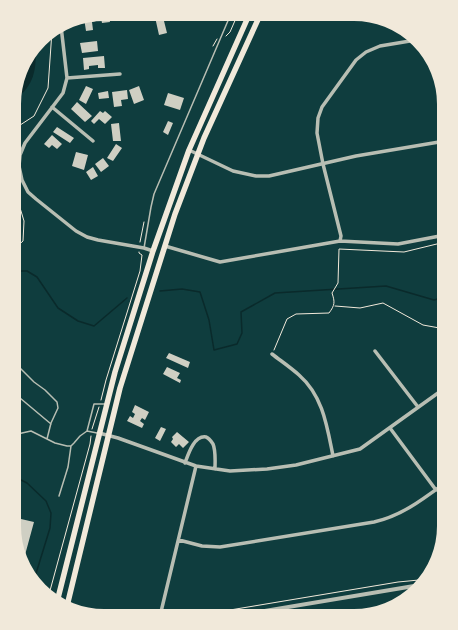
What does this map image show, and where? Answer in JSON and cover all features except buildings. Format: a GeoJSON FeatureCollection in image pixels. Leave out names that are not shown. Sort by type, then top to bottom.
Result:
{"type":"FeatureCollection","features":[{"type":"Feature","properties":{"kind":"highway"},"geometry":{"type":"LineString","coordinates":[[58,597],[106,404],[153,251],[189,150],[247,20]]}},
{"type":"Feature","properties":{"kind":"highway"},"geometry":{"type":"LineString","coordinates":[[68,602],[120,388],[164,246],[198,154],[234,70],[258,20]]}},
{"type":"Feature","properties":{"kind":"street"},"geometry":{"type":"LineString","coordinates":[[20,154],[25,143],[63,93],[67,78],[62,31]]}},
{"type":"Feature","properties":{"kind":"street"},"geometry":{"type":"LineString","coordinates":[[340,241],[341,236],[323,164],[318,133],[318,118],[322,107],[356,60],[366,52],[380,46],[410,41]]}},
{"type":"Feature","properties":{"kind":"street"},"geometry":{"type":"LineString","coordinates":[[67,78],[120,74]]}},
{"type":"Feature","properties":{"kind":"street"},"geometry":{"type":"LineString","coordinates":[[52,107],[93,141]]}},
{"type":"Feature","properties":{"kind":"street"},"geometry":{"type":"LineString","coordinates":[[189,150],[233,171],[256,176],[279,174],[356,156],[438,142]]}},
{"type":"Feature","properties":{"kind":"street"},"geometry":{"type":"LineString","coordinates":[[20,171],[22,180],[28,192],[76,231],[87,237],[98,240],[153,251]]}},
{"type":"Feature","properties":{"kind":"street"},"geometry":{"type":"LineString","coordinates":[[164,246],[220,262],[233,261],[340,241],[398,244],[438,236]]}},
{"type":"Feature","properties":{"kind":"street"},"geometry":{"type":"LineString","coordinates":[[375,351],[418,407]]}},
{"type":"Feature","properties":{"kind":"street"},"geometry":{"type":"LineString","coordinates":[[272,354],[300,375],[316,395],[324,412],[333,456]]}},
{"type":"Feature","properties":{"kind":"street"},"geometry":{"type":"LineString","coordinates":[[99,434],[196,466],[215,469],[267,469],[296,465],[360,449],[438,393]]}},
{"type":"Feature","properties":{"kind":"street"},"geometry":{"type":"LineString","coordinates":[[179,540],[202,546],[220,547],[374,522],[406,510],[436,490],[390,428]]}},
{"type":"Feature","properties":{"kind":"street"},"geometry":{"type":"LineString","coordinates":[[185,463],[194,444],[199,439],[206,437],[213,444],[215,469]]}},
{"type":"Feature","properties":{"kind":"street"},"geometry":{"type":"LineString","coordinates":[[162,610],[196,466]]}},
{"type":"Feature","properties":{"kind":"street"},"geometry":{"type":"LineString","coordinates":[[270,610],[413,586]]}},
{"type":"Feature","properties":{"kind":"lane"},"geometry":{"type":"LineString","coordinates":[[144,248],[154,194],[228,20]]}},
{"type":"Feature","properties":{"kind":"lane"},"geometry":{"type":"LineString","coordinates":[[20,368],[57,402],[58,408],[51,424],[47,439]]}},
{"type":"Feature","properties":{"kind":"lane"},"geometry":{"type":"LineString","coordinates":[[20,398],[51,424]]}},
{"type":"Feature","properties":{"kind":"lane"},"geometry":{"type":"LineString","coordinates":[[59,496],[68,467],[71,446],[86,431],[94,404],[106,404]]}},
{"type":"Feature","properties":{"kind":"lane"},"geometry":{"type":"LineString","coordinates":[[20,433],[31,431],[61,446],[71,446]]}},
{"type":"Feature","properties":{"kind":"lane"},"geometry":{"type":"LineString","coordinates":[[86,431],[92,431],[99,434]]}},
{"type":"Feature","properties":{"kind":"path"},"geometry":{"type":"LineString","coordinates":[[232,29],[236,20]]}},
{"type":"Feature","properties":{"kind":"path"},"geometry":{"type":"LineString","coordinates":[[20,125],[34,116],[48,88],[51,38]]}},
{"type":"Feature","properties":{"kind":"path"},"geometry":{"type":"LineString","coordinates":[[20,207],[24,220],[23,241],[20,244]]}},
{"type":"Feature","properties":{"kind":"path"},"geometry":{"type":"LineString","coordinates":[[272,354],[287,319],[296,314],[329,313],[334,306],[335,301],[332,293],[338,283],[339,249],[404,252],[438,244]]}},
{"type":"Feature","properties":{"kind":"path"},"geometry":{"type":"LineString","coordinates":[[50,591],[106,380],[140,271],[142,255],[139,252]]}},
{"type":"Feature","properties":{"kind":"path"},"geometry":{"type":"LineString","coordinates":[[334,306],[360,308],[383,303],[422,325],[438,328]]}},
{"type":"Feature","properties":{"kind":"path"},"geometry":{"type":"LineString","coordinates":[[225,610],[419,580]]}},
{"type":"Feature","properties":{"kind":"water"},"geometry":{"type":"Polygon","coordinates":[[[36,54],[33,76],[30,83],[21,95],[24,77],[36,54]]]}},
{"type":"Feature","properties":{"kind":"waterway"},"geometry":{"type":"LineString","coordinates":[[20,271],[27,271],[37,277],[58,308],[78,321],[94,326],[127,298]]}},
{"type":"Feature","properties":{"kind":"waterway"},"geometry":{"type":"LineString","coordinates":[[160,291],[182,289],[200,292],[209,320],[214,350],[237,344],[242,333],[241,312],[275,293],[386,286],[434,300],[438,299]]}},
{"type":"Feature","properties":{"kind":"waterway"},"geometry":{"type":"LineString","coordinates":[[20,480],[27,483],[46,501],[51,513],[50,528],[36,575]]}}]}
